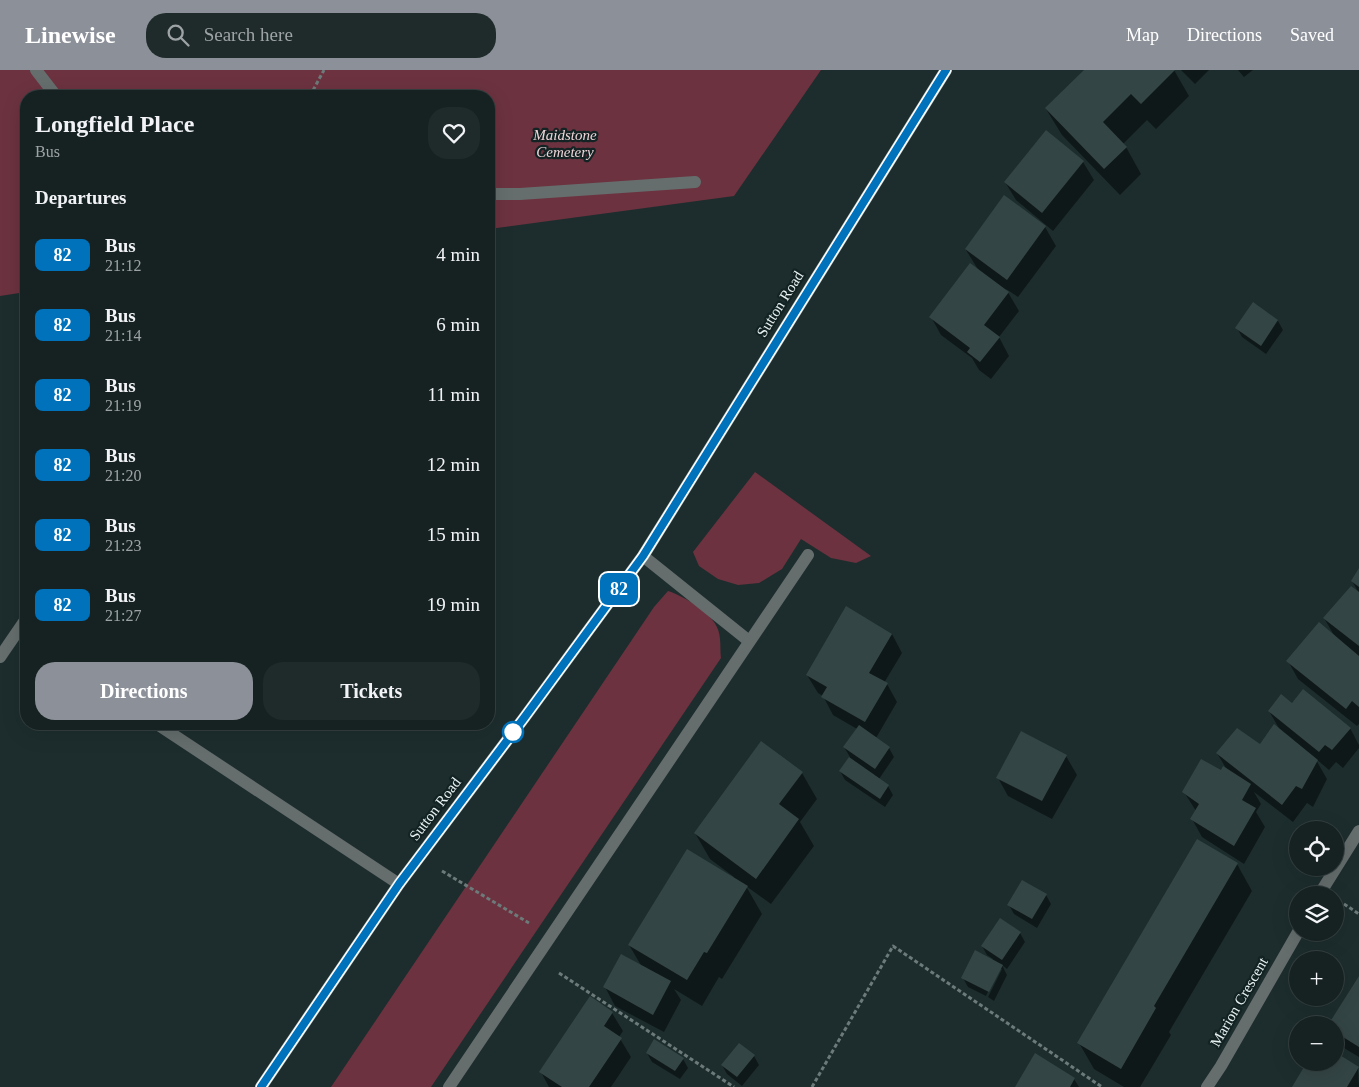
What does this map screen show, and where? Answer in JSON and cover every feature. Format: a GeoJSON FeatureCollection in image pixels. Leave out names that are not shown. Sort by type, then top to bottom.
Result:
{"type":"FeatureCollection","features":[{"type":"Feature","properties":{"kind":"main road","name":"Sutton Road"},"geometry":{"type":"LineString","coordinates":[[261,1087],[399,884],[643,556],[946,70]]}},
{"type":"Feature","properties":{"kind":"street"},"geometry":{"type":"LineString","coordinates":[[36,70],[51,90]]}},
{"type":"Feature","properties":{"kind":"street"},"geometry":{"type":"LineString","coordinates":[[495,194],[695,182]]}},
{"type":"Feature","properties":{"kind":"street"},"geometry":{"type":"LineString","coordinates":[[449,1087],[808,555]]}},
{"type":"Feature","properties":{"kind":"street"},"geometry":{"type":"LineString","coordinates":[[643,556],[749,641]]}},
{"type":"Feature","properties":{"kind":"street"},"geometry":{"type":"LineString","coordinates":[[0,657],[20,636]]}},
{"type":"Feature","properties":{"kind":"street"},"geometry":{"type":"LineString","coordinates":[[166,730],[399,884]]}},
{"type":"Feature","properties":{"kind":"street"},"geometry":{"type":"LineString","coordinates":[[1325,886],[1359,831]]}},
{"type":"Feature","properties":{"kind":"street","name":"Marion Crescent"},"geometry":{"type":"LineString","coordinates":[[1207,1087],[1293,941]]}},
{"type":"Feature","properties":{"kind":"path"},"geometry":{"type":"LineString","coordinates":[[313,90],[324,70]]}},
{"type":"Feature","properties":{"kind":"path"},"geometry":{"type":"LineString","coordinates":[[420,857],[550,937]]}},
{"type":"Feature","properties":{"kind":"path"},"geometry":{"type":"LineString","coordinates":[[1344,905],[1359,914]]}},
{"type":"Feature","properties":{"kind":"path"},"geometry":{"type":"LineString","coordinates":[[812,1087],[893,946],[1102,1087]]}},
{"type":"Feature","properties":{"kind":"path"},"geometry":{"type":"LineString","coordinates":[[536,958],[734,1087]]}},
{"type":"Feature","properties":{"kind":"green space","name":"Maidstone Cemetery"},"geometry":{"type":"Polygon","coordinates":[[[0,70],[821,70],[734,196],[495,228],[495,90],[20,90],[20,293],[0,296],[0,70]]]}},
{"type":"Feature","properties":{"kind":"green space"},"geometry":{"type":"Polygon","coordinates":[[[755,472],[871,556],[856,563],[831,558],[801,539],[782,569],[759,583],[738,585],[718,579],[699,566],[693,552],[755,472]]]}},
{"type":"Feature","properties":{"kind":"green space"},"geometry":{"type":"Polygon","coordinates":[[[668,591],[698,607],[717,626],[721,658],[431,1087],[331,1087],[654,607],[668,591]]]}},
{"type":"Feature","properties":{"kind":"building"},"geometry":{"type":"Polygon","coordinates":[[[1084,70],[1175,70],[1141,104],[1131,94],[1103,122],[1127,147],[1104,169],[1045,108],[1084,70]]]}},
{"type":"Feature","properties":{"kind":"building"},"geometry":{"type":"Polygon","coordinates":[[[1046,130],[1084,161],[1042,213],[1004,182],[1046,130]]]}},
{"type":"Feature","properties":{"kind":"building"},"geometry":{"type":"Polygon","coordinates":[[[1004,195],[1046,226],[1007,280],[965,249],[1004,195]]]}},
{"type":"Feature","properties":{"kind":"building"},"geometry":{"type":"Polygon","coordinates":[[[970,263],[1009,292],[984,325],[1000,337],[980,362],[967,352],[970,348],[929,317],[970,263]]]}},
{"type":"Feature","properties":{"kind":"building"},"geometry":{"type":"Polygon","coordinates":[[[1253,302],[1278,320],[1261,346],[1235,328],[1253,302]]]}},
{"type":"Feature","properties":{"kind":"building"},"geometry":{"type":"Polygon","coordinates":[[[1359,568],[1359,587],[1351,581],[1359,568]]]}},
{"type":"Feature","properties":{"kind":"building"},"geometry":{"type":"Polygon","coordinates":[[[1351,586],[1359,592],[1359,646],[1323,618],[1351,586]]]}},
{"type":"Feature","properties":{"kind":"building"},"geometry":{"type":"Polygon","coordinates":[[[846,606],[892,634],[869,673],[888,683],[865,722],[821,697],[827,687],[806,675],[846,606]]]}},
{"type":"Feature","properties":{"kind":"building"},"geometry":{"type":"Polygon","coordinates":[[[1319,622],[1359,656],[1359,707],[1352,701],[1346,709],[1286,661],[1319,622]]]}},
{"type":"Feature","properties":{"kind":"building"},"geometry":{"type":"Polygon","coordinates":[[[1303,689],[1351,728],[1332,750],[1325,745],[1319,752],[1268,711],[1281,694],[1292,703],[1303,689]]]}},
{"type":"Feature","properties":{"kind":"building"},"geometry":{"type":"Polygon","coordinates":[[[1274,724],[1318,760],[1302,789],[1296,786],[1282,805],[1216,753],[1237,728],[1260,744],[1274,724]]]}},
{"type":"Feature","properties":{"kind":"building"},"geometry":{"type":"Polygon","coordinates":[[[859,725],[890,747],[875,769],[843,747],[859,725]]]}},
{"type":"Feature","properties":{"kind":"building"},"geometry":{"type":"Polygon","coordinates":[[[1021,731],[1067,755],[1042,801],[996,778],[1021,731]]]}},
{"type":"Feature","properties":{"kind":"building"},"geometry":{"type":"Polygon","coordinates":[[[761,741],[803,772],[779,804],[799,819],[756,879],[694,833],[761,741]]]}},
{"type":"Feature","properties":{"kind":"building"},"geometry":{"type":"Polygon","coordinates":[[[849,757],[889,785],[880,799],[839,771],[849,757]]]}},
{"type":"Feature","properties":{"kind":"building"},"geometry":{"type":"Polygon","coordinates":[[[1201,759],[1221,770],[1223,766],[1251,784],[1242,800],[1256,808],[1234,846],[1190,819],[1199,804],[1182,792],[1201,759]]]}},
{"type":"Feature","properties":{"kind":"building"},"geometry":{"type":"Polygon","coordinates":[[[1197,839],[1238,863],[1154,1006],[1156,1008],[1121,1069],[1077,1043],[1197,839]]]}},
{"type":"Feature","properties":{"kind":"building"},"geometry":{"type":"Polygon","coordinates":[[[687,849],[748,886],[707,953],[704,952],[687,980],[628,945],[687,849]]]}},
{"type":"Feature","properties":{"kind":"building"},"geometry":{"type":"Polygon","coordinates":[[[1022,880],[1047,894],[1032,919],[1007,905],[1022,880]]]}},
{"type":"Feature","properties":{"kind":"building"},"geometry":{"type":"Polygon","coordinates":[[[1000,918],[1021,932],[1002,960],[981,946],[1000,918]]]}},
{"type":"Feature","properties":{"kind":"building"},"geometry":{"type":"Polygon","coordinates":[[[975,950],[1003,965],[989,992],[961,978],[975,950]]]}},
{"type":"Feature","properties":{"kind":"building"},"geometry":{"type":"Polygon","coordinates":[[[621,954],[671,981],[653,1015],[603,987],[621,954]]]}},
{"type":"Feature","properties":{"kind":"building"},"geometry":{"type":"Polygon","coordinates":[[[1359,976],[1359,1047],[1344,1038],[1344,1016],[1334,1016],[1340,1006],[1344,1006],[1344,1000],[1359,976]]]}},
{"type":"Feature","properties":{"kind":"building"},"geometry":{"type":"Polygon","coordinates":[[[590,996],[613,1012],[604,1026],[622,1038],[589,1087],[562,1087],[539,1072],[590,996]]]}},
{"type":"Feature","properties":{"kind":"building"},"geometry":{"type":"Polygon","coordinates":[[[654,1039],[684,1058],[675,1071],[646,1053],[654,1039]]]}},
{"type":"Feature","properties":{"kind":"building"},"geometry":{"type":"Polygon","coordinates":[[[739,1043],[755,1055],[737,1077],[721,1065],[739,1043]]]}},
{"type":"Feature","properties":{"kind":"building"},"geometry":{"type":"Polygon","coordinates":[[[1035,1053],[1075,1078],[1070,1087],[1015,1087],[1035,1053]]]}},
{"type":"Feature","properties":{"kind":"building"},"geometry":{"type":"Polygon","coordinates":[[[1344,1058],[1359,1067],[1347,1087],[1292,1087],[1302,1071],[1344,1071],[1344,1058]]]}},
{"type":"Feature","properties":{"kind":"bus line","name":"82"},"geometry":{"type":"LineString","coordinates":[[261,1087],[399,884],[643,556],[946,70]]}}]}
